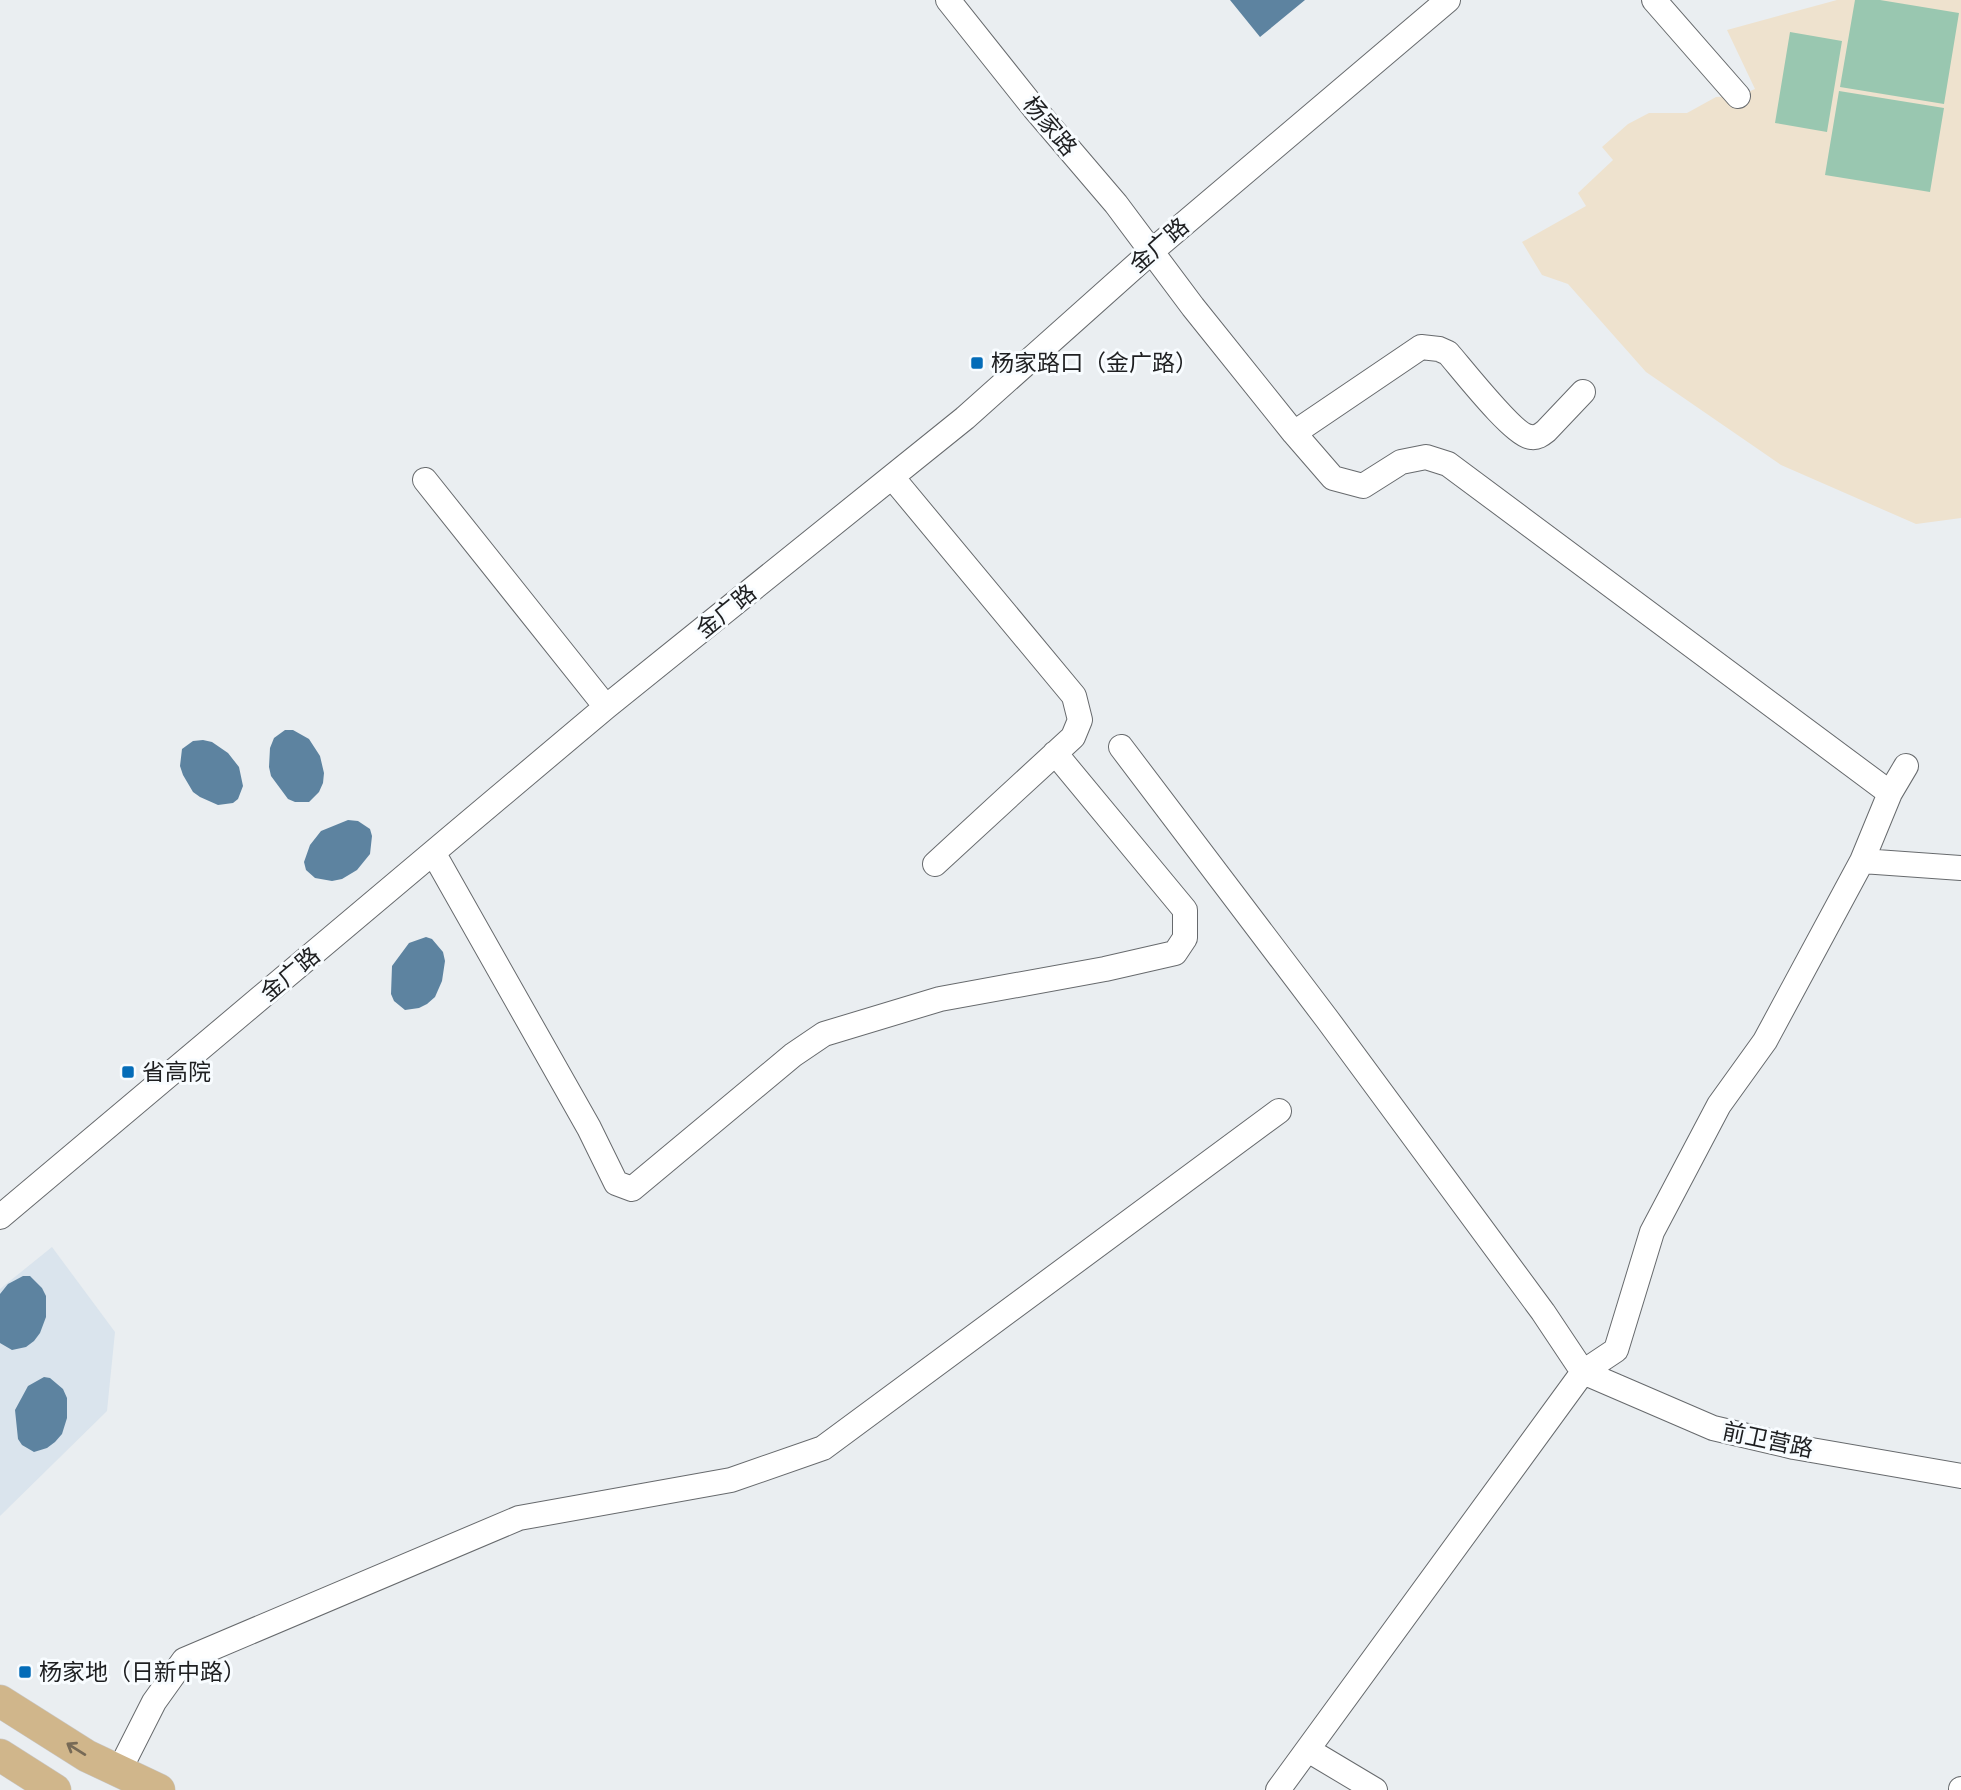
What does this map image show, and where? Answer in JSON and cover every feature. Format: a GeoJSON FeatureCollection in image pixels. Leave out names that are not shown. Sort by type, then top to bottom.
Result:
{"type":"FeatureCollection","features":[{"type":"Feature","properties":{"kind":"main road"},"geometry":{"type":"LineString","coordinates":[[0,1700],[87,1756],[159,1790]]}},
{"type":"Feature","properties":{"kind":"main road"},"geometry":{"type":"LineString","coordinates":[[0,1755],[55,1790]]}},
{"type":"Feature","properties":{"kind":"street","name":"杨家路"},"geometry":{"type":"LineString","coordinates":[[948,0],[1152,251],[1193,307],[1294,433],[1333,478],[1363,485],[1401,462],[1426,457],[1448,464],[1890,793]]}},
{"type":"Feature","properties":{"kind":"street","name":"金广路"},"geometry":{"type":"LineString","coordinates":[[0,1217],[606,707],[965,418],[1152,251],[1448,0]]}},
{"type":"Feature","properties":{"kind":"street"},"geometry":{"type":"LineString","coordinates":[[1654,0],[1738,96]]}},
{"type":"Feature","properties":{"kind":"street"},"geometry":{"type":"LineString","coordinates":[[1294,433],[1421,347],[1440,349],[1448,354],[1514,428],[1530,438],[1539,437],[1546,431],[1583,392]]}},
{"type":"Feature","properties":{"kind":"street"},"geometry":{"type":"LineString","coordinates":[[892,477],[1074,696],[1080,720],[1073,737],[935,864]]}},
{"type":"Feature","properties":{"kind":"street"},"geometry":{"type":"LineString","coordinates":[[425,480],[606,707]]}},
{"type":"Feature","properties":{"kind":"street"},"geometry":{"type":"LineString","coordinates":[[1121,747],[1535,1300],[1583,1372]]}},
{"type":"Feature","properties":{"kind":"street"},"geometry":{"type":"LineString","coordinates":[[434,854],[589,1128],[616,1183],[632,1189],[793,1055],[824,1034],[940,999],[1105,969],[1175,953],[1185,938],[1185,910],[1055,753]]}},
{"type":"Feature","properties":{"kind":"street"},"geometry":{"type":"LineString","coordinates":[[1278,1790],[1583,1372],[1616,1350],[1652,1233],[1719,1105],[1765,1041],[1862,861],[1890,793],[1906,765]]}},
{"type":"Feature","properties":{"kind":"street"},"geometry":{"type":"LineString","coordinates":[[1862,861],[1961,868]]}},
{"type":"Feature","properties":{"kind":"street"},"geometry":{"type":"LineString","coordinates":[[119,1771],[154,1702],[184,1660],[519,1518],[731,1480],[823,1448],[1279,1111]]}},
{"type":"Feature","properties":{"kind":"street","name":"前卫营路"},"geometry":{"type":"LineString","coordinates":[[1583,1372],[1713,1428],[1794,1447],[1961,1476]]}},
{"type":"Feature","properties":{"kind":"street"},"geometry":{"type":"LineString","coordinates":[[1308,1750],[1375,1790]]}},
{"type":"Feature","properties":{"kind":"shaded area"},"geometry":{"type":"Polygon","coordinates":[[[1837,0],[1961,0],[1961,518],[1916,524],[1781,465],[1646,372],[1568,284],[1542,275],[1522,242],[1586,206],[1578,193],[1613,160],[1602,147],[1628,124],[1649,113],[1687,113],[1716,97],[1738,96],[1755,89],[1727,30],[1837,0]]]}},
{"type":"Feature","properties":{"kind":"shaded area"},"geometry":{"type":"Polygon","coordinates":[[[52,1247],[115,1332],[107,1411],[0,1516],[0,1289],[52,1247]]]}},
{"type":"Feature","properties":{"kind":"green space"},"geometry":{"type":"Polygon","coordinates":[[[1855,0],[1880,0],[1959,13],[1944,104],[1840,87],[1855,0]]]}},
{"type":"Feature","properties":{"kind":"green space"},"geometry":{"type":"Polygon","coordinates":[[[1790,32],[1842,41],[1827,132],[1775,123],[1790,32]]]}},
{"type":"Feature","properties":{"kind":"green space"},"geometry":{"type":"Polygon","coordinates":[[[1839,91],[1944,108],[1930,192],[1825,175],[1839,91]]]}},
{"type":"Feature","properties":{"kind":"building"},"geometry":{"type":"Polygon","coordinates":[[[1230,0],[1305,0],[1260,37],[1230,0]]]}},
{"type":"Feature","properties":{"kind":"building"},"geometry":{"type":"Polygon","coordinates":[[[285,730],[293,730],[309,739],[320,756],[323,783],[319,792],[309,802],[288,799],[271,776],[270,748],[274,738],[285,730]]]}},
{"type":"Feature","properties":{"kind":"building"},"geometry":{"type":"Polygon","coordinates":[[[193,741],[212,742],[228,753],[239,767],[243,786],[238,799],[233,803],[218,805],[200,797],[193,792],[183,775],[180,766],[182,749],[193,741]]]}},
{"type":"Feature","properties":{"kind":"building"},"geometry":{"type":"Polygon","coordinates":[[[348,820],[358,821],[370,829],[370,854],[357,870],[342,879],[332,881],[315,878],[306,870],[304,862],[310,845],[321,831],[348,820]]]}},
{"type":"Feature","properties":{"kind":"building"},"geometry":{"type":"Polygon","coordinates":[[[426,937],[432,939],[443,952],[445,961],[442,981],[435,997],[427,1004],[405,1010],[394,1001],[391,994],[392,966],[409,943],[426,937]]]}},
{"type":"Feature","properties":{"kind":"building"},"geometry":{"type":"Polygon","coordinates":[[[23,1276],[30,1276],[42,1288],[46,1296],[46,1317],[34,1341],[26,1347],[12,1350],[0,1343],[0,1294],[8,1284],[23,1276]]]}},
{"type":"Feature","properties":{"kind":"building"},"geometry":{"type":"Polygon","coordinates":[[[44,1377],[50,1378],[63,1389],[67,1398],[67,1418],[62,1434],[55,1442],[34,1452],[22,1445],[18,1439],[15,1410],[28,1386],[44,1377]]]}},
{"type":"Feature","properties":{"kind":"place","name":"杨家路口（金广路）"},"geometry":{"type":"Point","coordinates":[977,363]}},
{"type":"Feature","properties":{"kind":"place","name":"省高院"},"geometry":{"type":"Point","coordinates":[128,1072]}},
{"type":"Feature","properties":{"kind":"place","name":"杨家地（日新中路）"},"geometry":{"type":"Point","coordinates":[25,1672]}}]}
